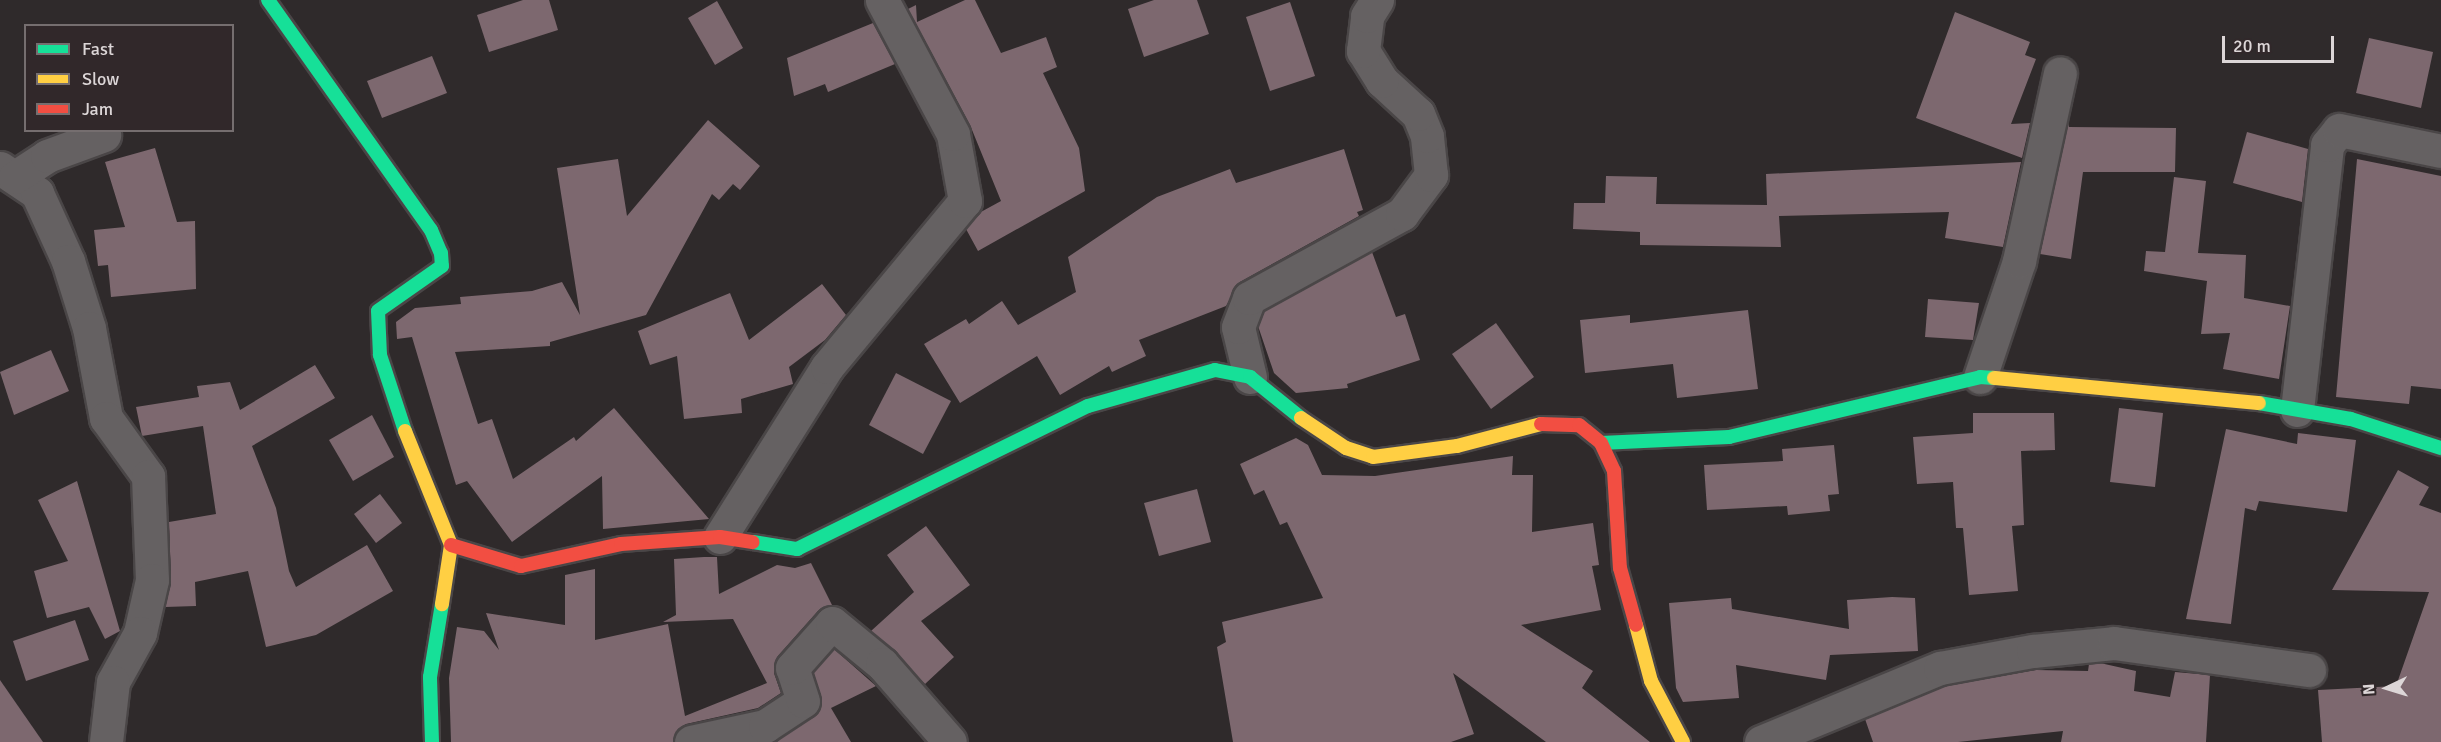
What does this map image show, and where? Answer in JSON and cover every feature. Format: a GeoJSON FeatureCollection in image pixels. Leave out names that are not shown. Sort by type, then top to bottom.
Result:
{"type":"FeatureCollection","features":[{"type":"Feature","properties":{"kind":"street"},"geometry":{"type":"LineString","coordinates":[[268,0],[431,230],[441,253],[442,266],[432,277],[378,311],[376,328],[380,355],[419,474],[451,545],[430,677],[432,742]]}},
{"type":"Feature","properties":{"kind":"street"},"geometry":{"type":"LineString","coordinates":[[720,537],[827,367],[965,201],[953,134],[882,0]]}},
{"type":"Feature","properties":{"kind":"street"},"geometry":{"type":"LineString","coordinates":[[1250,377],[1238,327],[1250,298],[1402,214],[1431,175],[1427,136],[1418,114],[1382,81],[1363,51],[1367,16],[1377,0]]}},
{"type":"Feature","properties":{"kind":"street"},"geometry":{"type":"LineString","coordinates":[[1980,378],[2019,261],[2060,74]]}},
{"type":"Feature","properties":{"kind":"street"},"geometry":{"type":"LineString","coordinates":[[2297,410],[2327,145],[2339,130],[2441,150]]}},
{"type":"Feature","properties":{"kind":"street"},"geometry":{"type":"LineString","coordinates":[[7,173],[104,135]]}},
{"type":"Feature","properties":{"kind":"street"},"geometry":{"type":"LineString","coordinates":[[7,173],[37,193],[68,261],[89,328],[106,418],[148,476],[152,580],[140,633],[113,682],[106,742]]}},
{"type":"Feature","properties":{"kind":"street"},"geometry":{"type":"LineString","coordinates":[[451,545],[521,566],[621,544],[720,537],[797,549],[1088,406],[1215,370],[1250,377],[1279,404],[1336,442],[1372,457],[1457,446],[1550,422],[1579,425],[1601,443],[1614,471],[1620,568],[1651,681],[1677,740]]}},
{"type":"Feature","properties":{"kind":"street"},"geometry":{"type":"LineString","coordinates":[[1601,443],[1729,437],[1980,378],[2236,399],[2351,419],[2441,448]]}},
{"type":"Feature","properties":{"kind":"street"},"geometry":{"type":"LineString","coordinates":[[691,742],[766,734],[803,701],[792,668],[832,623],[882,664],[950,742]]}},
{"type":"Feature","properties":{"kind":"street"},"geometry":{"type":"LineString","coordinates":[[1761,742],[1940,668],[2033,651],[2114,643],[2309,670]]}},
{"type":"Feature","properties":{"kind":"building"},"geometry":{"type":"Polygon","coordinates":[[[523,0],[549,0],[558,30],[489,52],[477,15],[523,0]]]}},
{"type":"Feature","properties":{"kind":"building"},"geometry":{"type":"Polygon","coordinates":[[[965,0],[975,0],[1001,53],[1046,37],[1057,67],[1043,73],[1079,148],[1085,191],[978,251],[966,229],[979,213],[1001,201],[970,125],[908,9],[916,5],[917,22],[965,0]]]}},
{"type":"Feature","properties":{"kind":"building"},"geometry":{"type":"Polygon","coordinates":[[[1154,0],[1197,0],[1209,34],[1144,57],[1128,9],[1154,0]]]}},
{"type":"Feature","properties":{"kind":"building"},"geometry":{"type":"Polygon","coordinates":[[[717,1],[743,48],[715,65],[688,18],[717,1]]]}},
{"type":"Feature","properties":{"kind":"building"},"geometry":{"type":"Polygon","coordinates":[[[1290,2],[1315,76],[1270,91],[1246,17],[1290,2]]]}},
{"type":"Feature","properties":{"kind":"building"},"geometry":{"type":"Polygon","coordinates":[[[1955,12],[2030,42],[2025,55],[2036,59],[2011,124],[2030,123],[2022,158],[1916,118],[1955,12]]]}},
{"type":"Feature","properties":{"kind":"building"},"geometry":{"type":"Polygon","coordinates":[[[873,23],[895,64],[828,92],[825,84],[794,96],[787,58],[873,23]]]}},
{"type":"Feature","properties":{"kind":"building"},"geometry":{"type":"Polygon","coordinates":[[[2369,38],[2433,52],[2421,108],[2356,93],[2369,38]]]}},
{"type":"Feature","properties":{"kind":"building"},"geometry":{"type":"Polygon","coordinates":[[[432,56],[447,93],[382,118],[367,81],[432,56]]]}},
{"type":"Feature","properties":{"kind":"building"},"geometry":{"type":"Polygon","coordinates":[[[708,120],[760,166],[740,190],[733,184],[719,200],[712,194],[646,315],[550,342],[550,346],[455,352],[478,424],[492,419],[513,479],[574,437],[576,441],[614,408],[709,519],[603,529],[602,476],[512,542],[467,481],[456,485],[412,337],[397,339],[396,322],[415,308],[461,304],[460,297],[532,291],[562,282],[580,315],[557,168],[618,159],[627,216],[708,120]]]}},
{"type":"Feature","properties":{"kind":"building"},"geometry":{"type":"Polygon","coordinates":[[[2068,122],[2069,127],[2176,128],[2175,172],[2083,172],[2071,259],[2040,254],[2068,122]]]}},
{"type":"Feature","properties":{"kind":"building"},"geometry":{"type":"Polygon","coordinates":[[[2247,132],[2308,149],[2302,202],[2233,183],[2247,132]]]}},
{"type":"Feature","properties":{"kind":"building"},"geometry":{"type":"Polygon","coordinates":[[[155,148],[177,222],[195,221],[196,289],[111,297],[108,265],[98,266],[94,230],[125,227],[105,162],[155,148]]]}},
{"type":"Feature","properties":{"kind":"building"},"geometry":{"type":"Polygon","coordinates":[[[1344,149],[1363,210],[1357,212],[1359,216],[1240,282],[1226,306],[1139,340],[1146,356],[1112,372],[1109,366],[1060,395],[1037,356],[960,403],[924,344],[966,319],[969,324],[1002,301],[1018,325],[1076,292],[1068,257],[1157,197],[1230,169],[1236,183],[1344,149]]]}},
{"type":"Feature","properties":{"kind":"building"},"geometry":{"type":"Polygon","coordinates":[[[2357,159],[2441,176],[2441,389],[2411,386],[2409,404],[2336,397],[2357,159]]]}},
{"type":"Feature","properties":{"kind":"building"},"geometry":{"type":"Polygon","coordinates":[[[2021,162],[2003,247],[1945,238],[1949,212],[1779,216],[1781,247],[1640,245],[1640,232],[1573,229],[1574,203],[1605,203],[1606,176],[1657,177],[1656,204],[1767,205],[1766,174],[2021,162]]]}},
{"type":"Feature","properties":{"kind":"building"},"geometry":{"type":"Polygon","coordinates":[[[2174,177],[2206,181],[2198,253],[2246,255],[2244,298],[2290,306],[2279,379],[2223,369],[2230,333],[2201,334],[2207,281],[2144,271],[2146,251],[2165,252],[2174,177]]]}},
{"type":"Feature","properties":{"kind":"building"},"geometry":{"type":"Polygon","coordinates":[[[1372,252],[1396,317],[1405,314],[1420,360],[1347,384],[1348,388],[1296,393],[1274,373],[1258,326],[1264,311],[1372,252]]]}},
{"type":"Feature","properties":{"kind":"building"},"geometry":{"type":"Polygon","coordinates":[[[822,284],[846,315],[825,340],[789,367],[793,384],[741,399],[742,413],[684,419],[677,356],[650,365],[638,331],[730,293],[749,340],[822,284]]]}},
{"type":"Feature","properties":{"kind":"building"},"geometry":{"type":"Polygon","coordinates":[[[1928,299],[1979,303],[1973,340],[1925,337],[1928,299]]]}},
{"type":"Feature","properties":{"kind":"building"},"geometry":{"type":"Polygon","coordinates":[[[1748,310],[1758,389],[1677,398],[1673,364],[1585,373],[1580,320],[1630,315],[1630,323],[1748,310]]]}},
{"type":"Feature","properties":{"kind":"building"},"geometry":{"type":"Polygon","coordinates":[[[1496,323],[1534,377],[1491,409],[1452,354],[1496,323]]]}},
{"type":"Feature","properties":{"kind":"building"},"geometry":{"type":"Polygon","coordinates":[[[51,350],[69,391],[14,415],[0,372],[51,350]]]}},
{"type":"Feature","properties":{"kind":"building"},"geometry":{"type":"Polygon","coordinates":[[[315,365],[335,398],[252,446],[276,508],[289,571],[296,587],[367,545],[393,591],[316,635],[266,647],[248,571],[195,582],[196,606],[165,607],[171,580],[169,522],[216,514],[203,426],[142,436],[136,407],[199,397],[197,386],[230,382],[240,410],[315,365]]]}},
{"type":"Feature","properties":{"kind":"building"},"geometry":{"type":"Polygon","coordinates":[[[896,373],[951,401],[923,454],[869,425],[896,373]]]}},
{"type":"Feature","properties":{"kind":"building"},"geometry":{"type":"Polygon","coordinates":[[[2119,408],[2163,413],[2155,487],[2110,482],[2119,408]]]}},
{"type":"Feature","properties":{"kind":"building"},"geometry":{"type":"Polygon","coordinates":[[[1973,413],[2054,413],[2055,450],[2021,451],[2024,525],[2012,526],[2018,591],[1969,595],[1963,528],[1956,528],[1953,482],[1917,484],[1913,437],[1973,433],[1973,413]]]}},
{"type":"Feature","properties":{"kind":"building"},"geometry":{"type":"Polygon","coordinates":[[[372,415],[394,457],[353,481],[329,440],[372,415]]]}},
{"type":"Feature","properties":{"kind":"building"},"geometry":{"type":"Polygon","coordinates":[[[2226,429],[2297,444],[2298,433],[2356,440],[2347,512],[2259,501],[2256,511],[2245,508],[2231,624],[2186,619],[2226,429]]]}},
{"type":"Feature","properties":{"kind":"building"},"geometry":{"type":"Polygon","coordinates":[[[1296,438],[1308,445],[1322,475],[1375,476],[1513,456],[1512,475],[1533,475],[1532,532],[1593,523],[1599,565],[1592,566],[1601,610],[1521,625],[1593,671],[1582,688],[1650,742],[1546,742],[1453,673],[1474,734],[1451,742],[1233,742],[1217,647],[1226,642],[1222,622],[1323,598],[1287,522],[1280,525],[1264,490],[1254,495],[1240,464],[1296,438]]]}},
{"type":"Feature","properties":{"kind":"building"},"geometry":{"type":"Polygon","coordinates":[[[1834,445],[1839,494],[1828,495],[1830,511],[1788,515],[1787,506],[1707,510],[1704,465],[1783,461],[1782,449],[1834,445]]]}},
{"type":"Feature","properties":{"kind":"building"},"geometry":{"type":"Polygon","coordinates":[[[2398,470],[2429,487],[2419,505],[2441,513],[2441,742],[2322,742],[2318,690],[2396,686],[2429,592],[2332,590],[2398,470]]]}},
{"type":"Feature","properties":{"kind":"building"},"geometry":{"type":"Polygon","coordinates":[[[77,481],[120,631],[105,639],[89,607],[47,618],[34,571],[68,561],[38,500],[77,481]]]}},
{"type":"Feature","properties":{"kind":"building"},"geometry":{"type":"Polygon","coordinates":[[[1197,489],[1211,542],[1159,556],[1144,503],[1197,489]]]}},
{"type":"Feature","properties":{"kind":"building"},"geometry":{"type":"Polygon","coordinates":[[[380,494],[402,523],[376,543],[354,514],[380,494]]]}},
{"type":"Feature","properties":{"kind":"building"},"geometry":{"type":"Polygon","coordinates":[[[926,526],[970,585],[921,621],[954,657],[925,684],[871,631],[914,592],[887,555],[926,526]]]}},
{"type":"Feature","properties":{"kind":"building"},"geometry":{"type":"Polygon","coordinates":[[[717,557],[719,594],[777,565],[795,568],[811,563],[832,605],[818,611],[778,656],[774,673],[781,693],[758,708],[686,724],[678,729],[673,742],[451,742],[449,678],[457,627],[484,631],[499,650],[486,613],[565,625],[565,575],[595,569],[595,640],[668,624],[685,716],[767,683],[733,619],[663,622],[676,615],[674,559],[717,557]]]}},
{"type":"Feature","properties":{"kind":"building"},"geometry":{"type":"Polygon","coordinates":[[[1731,598],[1732,609],[1849,629],[1847,600],[1915,598],[1918,651],[1830,655],[1826,680],[1736,665],[1739,698],[1683,702],[1676,688],[1669,603],[1731,598]]]}},
{"type":"Feature","properties":{"kind":"building"},"geometry":{"type":"Polygon","coordinates":[[[75,620],[89,660],[26,681],[13,641],[75,620]]]}},
{"type":"Feature","properties":{"kind":"building"},"geometry":{"type":"Polygon","coordinates":[[[834,649],[876,686],[831,708],[851,742],[775,742],[819,711],[821,696],[813,672],[834,649]]]}},
{"type":"Feature","properties":{"kind":"building"},"geometry":{"type":"Polygon","coordinates":[[[2100,663],[2136,671],[2134,691],[2170,697],[2175,672],[2210,675],[2206,742],[2061,742],[2063,731],[1958,742],[1873,742],[1865,719],[1945,686],[2036,670],[2088,671],[2089,664],[2100,663]]]}},
{"type":"Feature","properties":{"kind":"building"},"geometry":{"type":"Polygon","coordinates":[[[0,680],[43,742],[0,742],[0,680]]]}},
{"type":"Feature","properties":{"kind":"traffic: fast"},"geometry":{"type":"LineString","coordinates":[[268,0],[431,230],[441,253],[442,266],[378,311],[380,355],[405,431]]}},
{"type":"Feature","properties":{"kind":"traffic: fast"},"geometry":{"type":"LineString","coordinates":[[753,542],[797,549],[1088,406],[1215,370],[1250,377],[1301,418]]}},
{"type":"Feature","properties":{"kind":"traffic: fast"},"geometry":{"type":"LineString","coordinates":[[1601,443],[1729,437],[1980,377],[1994,378]]}},
{"type":"Feature","properties":{"kind":"traffic: fast"},"geometry":{"type":"LineString","coordinates":[[2259,403],[2351,419],[2441,448]]}},
{"type":"Feature","properties":{"kind":"traffic: fast"},"geometry":{"type":"LineString","coordinates":[[432,742],[430,677],[442,604]]}},
{"type":"Feature","properties":{"kind":"traffic: slow"},"geometry":{"type":"LineString","coordinates":[[1994,378],[2259,403]]}},
{"type":"Feature","properties":{"kind":"traffic: slow"},"geometry":{"type":"LineString","coordinates":[[1301,418],[1346,448],[1373,457],[1457,446],[1541,424]]}},
{"type":"Feature","properties":{"kind":"traffic: slow"},"geometry":{"type":"LineString","coordinates":[[405,431],[451,545],[442,604]]}},
{"type":"Feature","properties":{"kind":"traffic: slow"},"geometry":{"type":"LineString","coordinates":[[1636,625],[1651,681],[1683,742]]}},
{"type":"Feature","properties":{"kind":"traffic: jam"},"geometry":{"type":"LineString","coordinates":[[1541,424],[1579,425],[1601,443],[1614,471],[1620,568],[1636,625]]}},
{"type":"Feature","properties":{"kind":"traffic: jam"},"geometry":{"type":"LineString","coordinates":[[451,545],[521,566],[621,544],[720,537],[753,542]]}}]}
